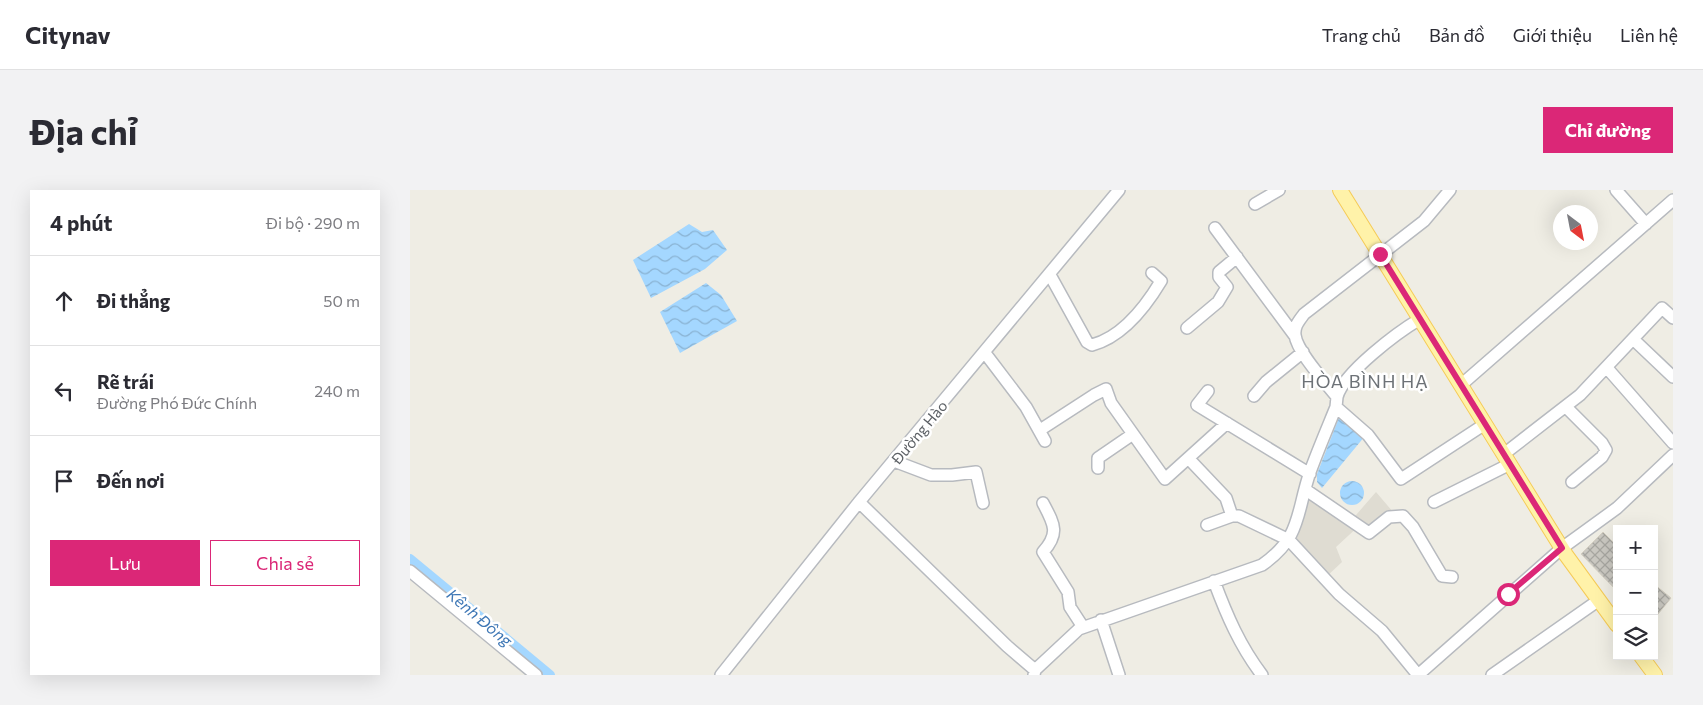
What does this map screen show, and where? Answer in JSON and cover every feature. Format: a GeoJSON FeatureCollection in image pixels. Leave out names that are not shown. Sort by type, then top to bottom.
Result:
{"type":"FeatureCollection","features":[{"type":"Feature","properties":{"kind":"main road"},"geometry":{"type":"LineString","coordinates":[[1340,190],[1562,548],[1613,619]]}},
{"type":"Feature","properties":{"kind":"main road"},"geometry":{"type":"LineString","coordinates":[[1643,660],[1655,675]]}},
{"type":"Feature","properties":{"kind":"street","name":"Đường Hào"},"geometry":{"type":"LineString","coordinates":[[721,675],[859,502],[1119,190]]}},
{"type":"Feature","properties":{"kind":"street"},"geometry":{"type":"LineString","coordinates":[[1255,204],[1279,190]]}},
{"type":"Feature","properties":{"kind":"street"},"geometry":{"type":"LineString","coordinates":[[1295,336],[1296,326],[1304,314],[1429,216],[1450,190]]}},
{"type":"Feature","properties":{"kind":"street"},"geometry":{"type":"LineString","coordinates":[[1616,190],[1646,224]]}},
{"type":"Feature","properties":{"kind":"street"},"geometry":{"type":"LineString","coordinates":[[1461,385],[1673,200]]}},
{"type":"Feature","properties":{"kind":"street"},"geometry":{"type":"LineString","coordinates":[[1215,228],[1295,336],[1303,352],[1337,402],[1368,435],[1401,479],[1485,424]]}},
{"type":"Feature","properties":{"kind":"street"},"geometry":{"type":"LineString","coordinates":[[1187,328],[1218,302],[1227,287],[1219,277],[1219,272],[1237,257]]}},
{"type":"Feature","properties":{"kind":"street"},"geometry":{"type":"LineString","coordinates":[[1050,275],[1087,342],[1092,345],[1114,334],[1146,304],[1161,280],[1152,273]]}},
{"type":"Feature","properties":{"kind":"street"},"geometry":{"type":"LineString","coordinates":[[1434,502],[1507,459],[1607,368],[1662,308],[1673,318]]}},
{"type":"Feature","properties":{"kind":"street"},"geometry":{"type":"LineString","coordinates":[[859,502],[1034,672],[1083,627],[1262,565],[1276,555],[1289,540],[1310,474],[1337,402],[1339,390],[1388,340],[1420,319]]}},
{"type":"Feature","properties":{"kind":"street"},"geometry":{"type":"LineString","coordinates":[[1633,339],[1673,377]]}},
{"type":"Feature","properties":{"kind":"street"},"geometry":{"type":"LineString","coordinates":[[1254,396],[1266,382],[1303,352]]}},
{"type":"Feature","properties":{"kind":"street"},"geometry":{"type":"LineString","coordinates":[[985,353],[1017,394],[1043,435],[1094,395],[1106,390],[1111,403],[1165,479],[1227,423]]}},
{"type":"Feature","properties":{"kind":"street"},"geometry":{"type":"LineString","coordinates":[[1607,368],[1673,443]]}},
{"type":"Feature","properties":{"kind":"street"},"geometry":{"type":"LineString","coordinates":[[1208,390],[1197,405],[1310,474]]}},
{"type":"Feature","properties":{"kind":"street"},"geometry":{"type":"LineString","coordinates":[[1566,407],[1602,443],[1606,450],[1602,457],[1572,482]]}},
{"type":"Feature","properties":{"kind":"street"},"geometry":{"type":"LineString","coordinates":[[1098,468],[1098,458],[1133,434]]}},
{"type":"Feature","properties":{"kind":"street"},"geometry":{"type":"LineString","coordinates":[[1207,525],[1232,516],[1247,519],[1289,540],[1339,594],[1382,631],[1418,675],[1562,548],[1617,508],[1673,455]]}},
{"type":"Feature","properties":{"kind":"street"},"geometry":{"type":"LineString","coordinates":[[1189,459],[1226,498],[1232,516]]}},
{"type":"Feature","properties":{"kind":"street"},"geometry":{"type":"LineString","coordinates":[[894,461],[931,475],[952,476],[976,472],[983,503]]}},
{"type":"Feature","properties":{"kind":"street"},"geometry":{"type":"LineString","coordinates":[[1306,490],[1369,533],[1389,516],[1404,516],[1413,527],[1442,576],[1452,577]]}},
{"type":"Feature","properties":{"kind":"street"},"geometry":{"type":"LineString","coordinates":[[1043,503],[1054,528],[1054,538],[1043,552],[1068,592],[1070,607],[1083,627]]}},
{"type":"Feature","properties":{"kind":"street"},"geometry":{"type":"LineString","coordinates":[[410,571],[536,675]]}},
{"type":"Feature","properties":{"kind":"street"},"geometry":{"type":"LineString","coordinates":[[1214,581],[1230,625],[1245,652],[1262,675]]}},
{"type":"Feature","properties":{"kind":"street"},"geometry":{"type":"LineString","coordinates":[[1492,675],[1599,600]]}},
{"type":"Feature","properties":{"kind":"street"},"geometry":{"type":"LineString","coordinates":[[1101,620],[1119,675]]}},
{"type":"Feature","properties":{"kind":"shaded area"},"geometry":{"type":"Polygon","coordinates":[[[1376,492],[1393,512],[1369,530],[1361,524],[1336,547],[1342,562],[1326,577],[1293,540],[1305,494],[1350,522],[1376,492]]]}},
{"type":"Feature","properties":{"kind":"water"},"geometry":{"type":"Polygon","coordinates":[[[689,224],[702,232],[713,230],[727,250],[705,269],[651,298],[633,260],[689,224]]]}},
{"type":"Feature","properties":{"kind":"water"},"geometry":{"type":"Polygon","coordinates":[[[706,283],[721,295],[737,321],[680,353],[660,312],[706,283]]]}},
{"type":"Feature","properties":{"kind":"water"},"geometry":{"type":"Polygon","coordinates":[[[1340,415],[1365,436],[1322,488],[1317,482],[1317,474],[1340,415]]]}},
{"type":"Feature","properties":{"kind":"water"},"geometry":{"type":"Polygon","coordinates":[[[1352,481],[1361,484],[1364,493],[1361,502],[1352,505],[1343,502],[1340,493],[1343,484],[1352,481]]]}},
{"type":"Feature","properties":{"kind":"building"},"geometry":{"type":"Polygon","coordinates":[[[1603,532],[1613,542],[1613,587],[1581,554],[1603,532]]]}},
{"type":"Feature","properties":{"kind":"building"},"geometry":{"type":"Polygon","coordinates":[[[1658,587],[1671,598],[1658,614],[1658,587]]]}},
{"type":"Feature","properties":{"kind":"waterway","name":"Kênh Đông"},"geometry":{"type":"LineString","coordinates":[[410,559],[550,675]]}},
{"type":"Feature","properties":{"kind":"district","name":"HÒA BÌNH HẠ"},"geometry":{"type":"Point","coordinates":[1365,381]}},
{"type":"Feature","properties":{"kind":"route"},"geometry":{"type":"LineString","coordinates":[[1380,254],[1562,548],[1508,594]]}}]}
